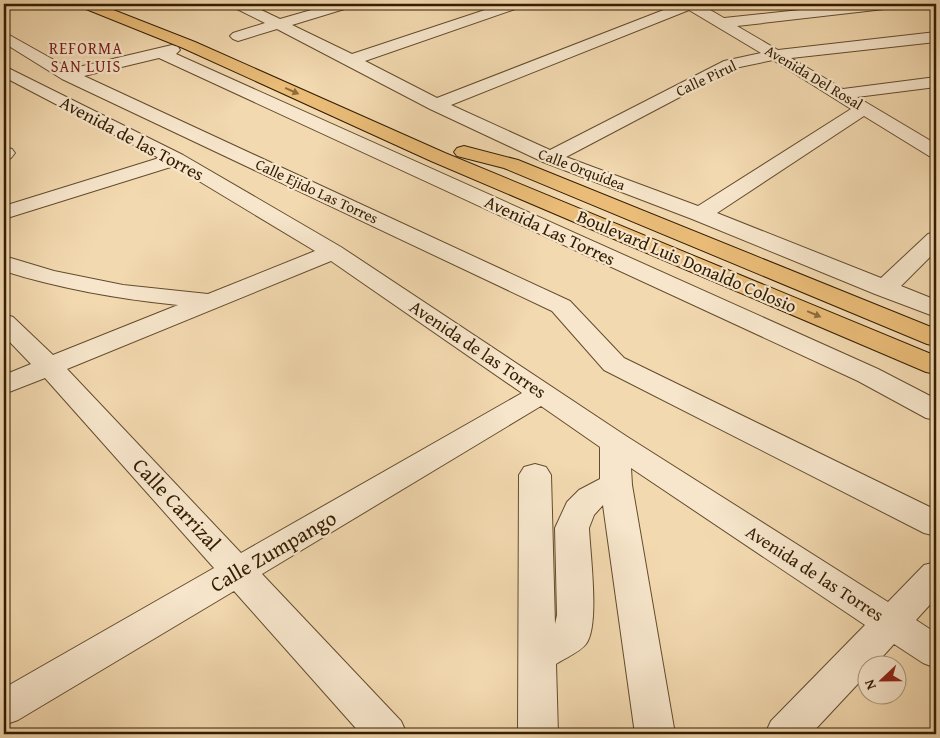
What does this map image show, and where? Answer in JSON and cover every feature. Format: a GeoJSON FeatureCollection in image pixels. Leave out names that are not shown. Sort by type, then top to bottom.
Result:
{"type":"FeatureCollection","features":[{"type":"Feature","properties":{"kind":"highway"},"geometry":{"type":"LineString","coordinates":[[86,4],[189,45],[438,157],[484,187],[936,386]]}},
{"type":"Feature","properties":{"kind":"highway"},"geometry":{"type":"LineString","coordinates":[[116,4],[464,152],[511,164],[936,338]]}},
{"type":"Feature","properties":{"kind":"highway","name":"Boulevard Luis Donaldo Colosio"},"geometry":{"type":"LineString","coordinates":[[464,152],[537,190],[936,366]]}},
{"type":"Feature","properties":{"kind":"highway","name":"Boulevard Luis Donaldo Colosio"},"geometry":{"type":"LineString","coordinates":[[438,157],[537,190],[936,346]]}},
{"type":"Feature","properties":{"kind":"street","name":"Calle Orquídea"},"geometry":{"type":"LineString","coordinates":[[238,4],[436,105],[550,158],[700,214],[936,309]]}},
{"type":"Feature","properties":{"kind":"street"},"geometry":{"type":"LineString","coordinates":[[238,36],[346,4]]}},
{"type":"Feature","properties":{"kind":"street"},"geometry":{"type":"LineString","coordinates":[[351,60],[516,4]]}},
{"type":"Feature","properties":{"kind":"street"},"geometry":{"type":"LineString","coordinates":[[436,105],[690,4]]}},
{"type":"Feature","properties":{"kind":"street","name":"Avenida Del Rosal"},"geometry":{"type":"LineString","coordinates":[[690,4],[931,145]]}},
{"type":"Feature","properties":{"kind":"street"},"geometry":{"type":"LineString","coordinates":[[723,23],[894,4]]}},
{"type":"Feature","properties":{"kind":"street","name":"Calle Ejido Las Torres"},"geometry":{"type":"LineString","coordinates":[[4,37],[68,75],[561,306],[614,364],[936,524]]}},
{"type":"Feature","properties":{"kind":"street","name":"Calle Pirul"},"geometry":{"type":"LineString","coordinates":[[550,158],[730,64],[776,55],[936,37]]}},
{"type":"Feature","properties":{"kind":"street","name":"Avenida Las Torres"},"geometry":{"type":"LineString","coordinates":[[68,75],[166,51],[868,375],[936,411]]}},
{"type":"Feature","properties":{"kind":"street","name":"Avenida de las Torres"},"geometry":{"type":"LineString","coordinates":[[4,71],[176,159],[333,252],[615,443],[936,652]]}},
{"type":"Feature","properties":{"kind":"street"},"geometry":{"type":"LineString","coordinates":[[841,94],[936,82]]}},
{"type":"Feature","properties":{"kind":"street"},"geometry":{"type":"LineString","coordinates":[[700,214],[865,108]]}},
{"type":"Feature","properties":{"kind":"street"},"geometry":{"type":"LineString","coordinates":[[4,213],[176,159]]}},
{"type":"Feature","properties":{"kind":"street"},"geometry":{"type":"LineString","coordinates":[[884,289],[936,238]]}},
{"type":"Feature","properties":{"kind":"street"},"geometry":{"type":"LineString","coordinates":[[4,385],[333,252]]}},
{"type":"Feature","properties":{"kind":"street"},"geometry":{"type":"LineString","coordinates":[[4,263],[48,276],[123,292],[211,302]]}},
{"type":"Feature","properties":{"kind":"street","name":"Calle Carrizal"},"geometry":{"type":"LineString","coordinates":[[4,322],[50,367],[387,734]]}},
{"type":"Feature","properties":{"kind":"street","name":"Calle Zumpango"},"geometry":{"type":"LineString","coordinates":[[4,708],[543,393]]}},
{"type":"Feature","properties":{"kind":"street"},"geometry":{"type":"LineString","coordinates":[[615,443],[616,485],[655,734]]}},
{"type":"Feature","properties":{"kind":"street"},"geometry":{"type":"LineString","coordinates":[[535,475],[538,734]]}},
{"type":"Feature","properties":{"kind":"street"},"geometry":{"type":"LineString","coordinates":[[537,656],[572,634],[575,615],[572,528],[578,510],[590,498],[616,485]]}},
{"type":"Feature","properties":{"kind":"street"},"geometry":{"type":"LineString","coordinates":[[785,734],[936,575]]}},
{"type":"Feature","properties":{"kind":"district","name":"REFORMA SAN LUIS"},"geometry":{"type":"Point","coordinates":[86,57]}}]}
